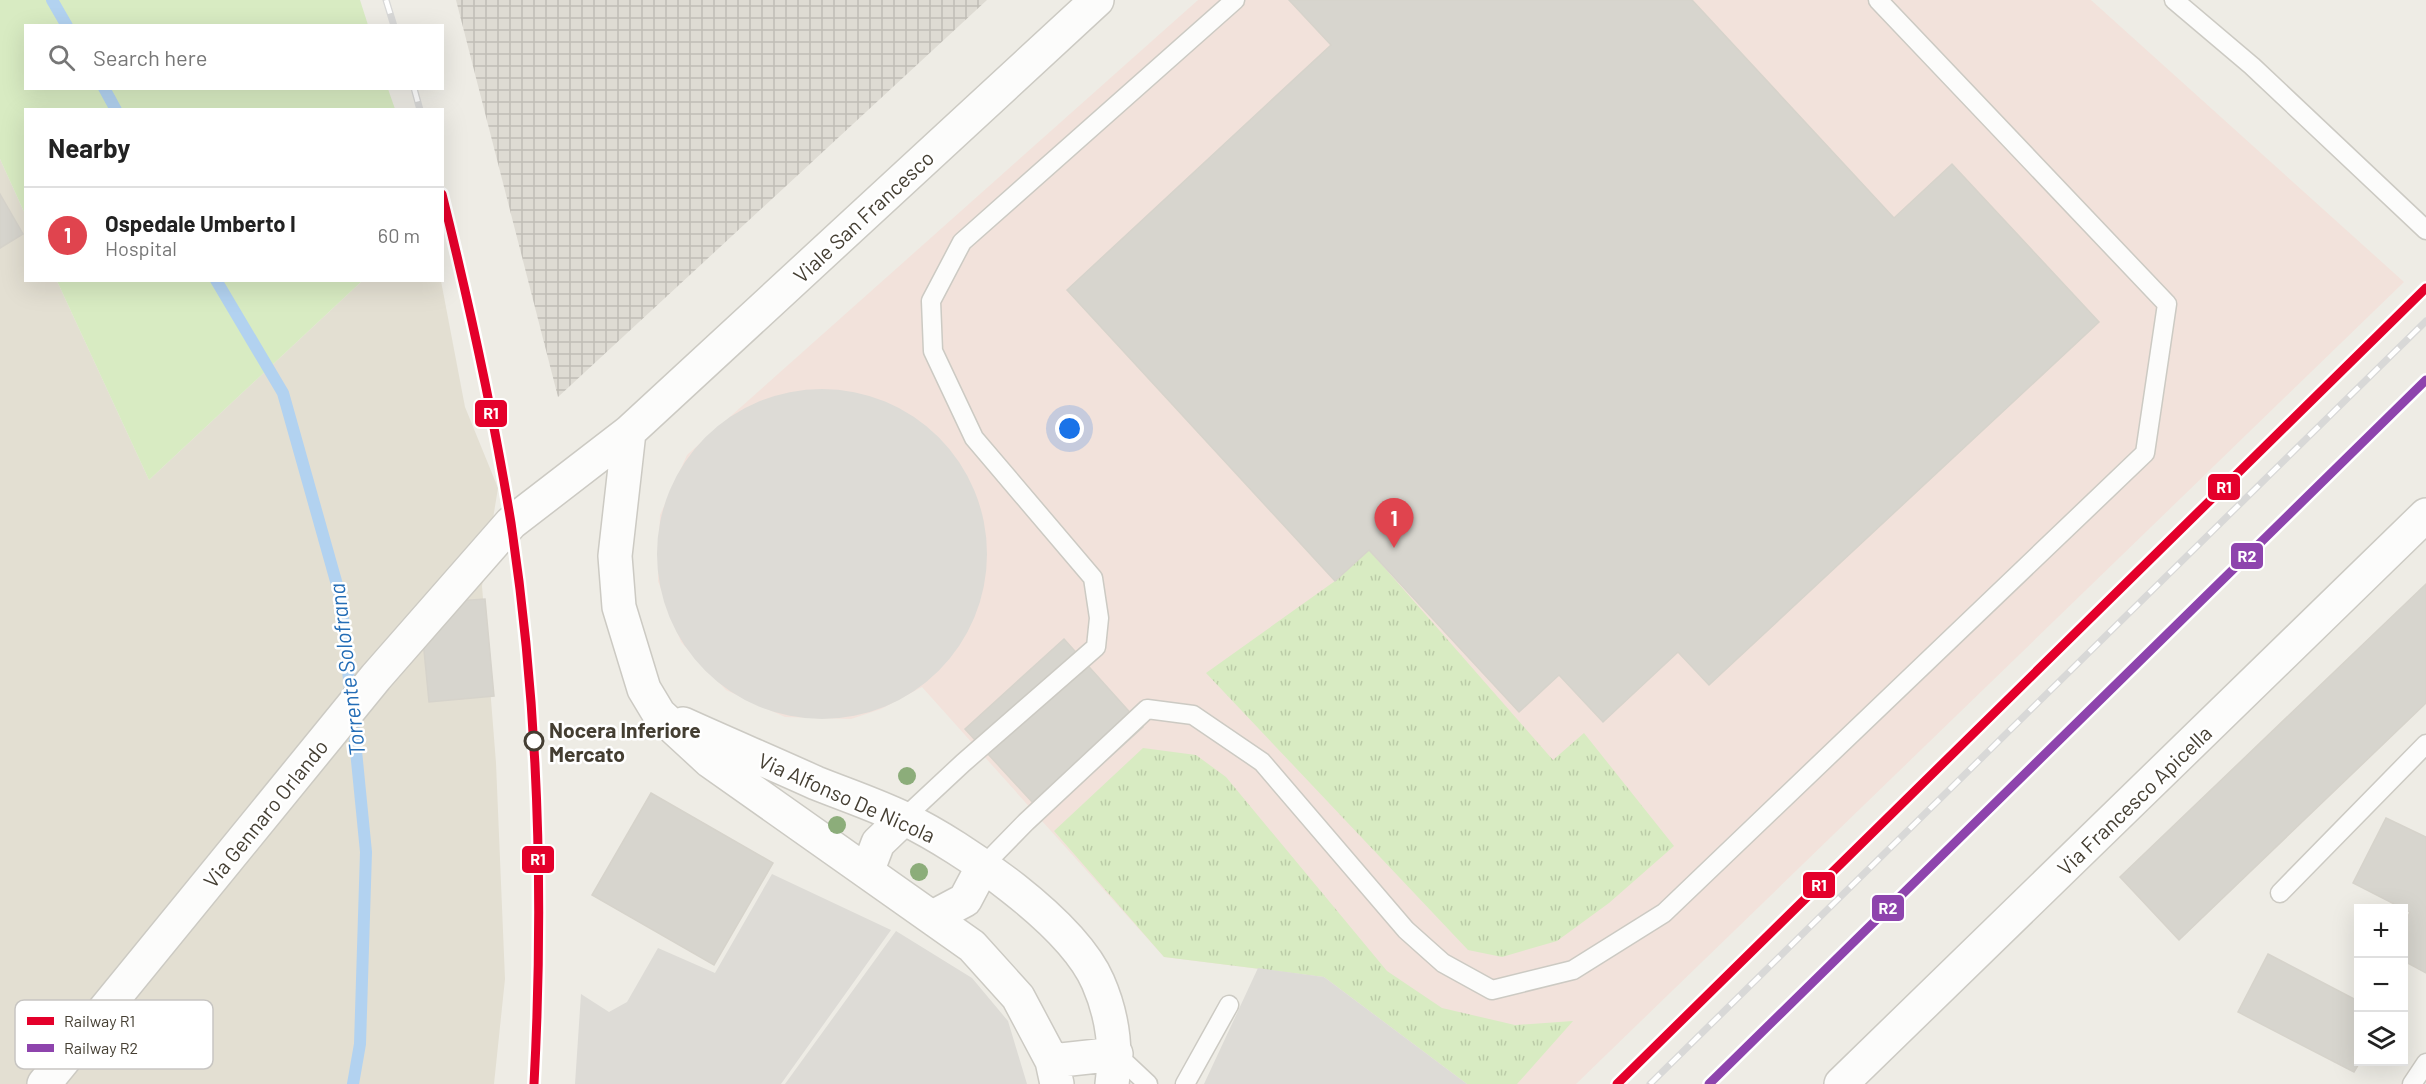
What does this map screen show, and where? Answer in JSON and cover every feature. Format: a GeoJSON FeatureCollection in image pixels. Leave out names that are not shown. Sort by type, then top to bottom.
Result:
{"type":"FeatureCollection","features":[{"type":"Feature","properties":{"kind":"street","name":"Viale San Francesco"},"geometry":{"type":"LineString","coordinates":[[629,432],[1097,0]]}},
{"type":"Feature","properties":{"kind":"street","name":"Via Gennaro Orlando"},"geometry":{"type":"LineString","coordinates":[[113,1000],[376,677],[511,523],[629,432]]}},
{"type":"Feature","properties":{"kind":"street","name":"Via Alfonso De Nicola"},"geometry":{"type":"LineString","coordinates":[[629,432],[615,556],[619,607],[644,689],[659,714],[710,761],[972,946],[1018,997],[1054,1073]]}},
{"type":"Feature","properties":{"kind":"street","name":"Via Francesco Apicella"},"geometry":{"type":"LineString","coordinates":[[1841,1084],[2426,515]]}},
{"type":"Feature","properties":{"kind":"street","name":"Via Alfonso De Nicola"},"geometry":{"type":"LineString","coordinates":[[659,714],[904,818],[939,837],[983,866],[1043,912],[1078,952],[1097,980],[1109,1016],[1114,1069]]}},
{"type":"Feature","properties":{"kind":"street"},"geometry":{"type":"LineString","coordinates":[[867,872],[878,843],[904,818]]}},
{"type":"Feature","properties":{"kind":"street"},"geometry":{"type":"LineString","coordinates":[[933,917],[965,900],[983,866]]}},
{"type":"Feature","properties":{"kind":"street","name":"Via Gennaro Orlando"},"geometry":{"type":"LineString","coordinates":[[44,1084],[56,1069]]}},
{"type":"Feature","properties":{"kind":"street"},"geometry":{"type":"LineString","coordinates":[[1054,1073],[1114,1069]]}},
{"type":"Feature","properties":{"kind":"lane"},"geometry":{"type":"LineString","coordinates":[[904,818],[963,763],[1096,647],[1099,618],[1093,578],[974,438],[933,351],[931,301],[962,242],[1235,0]]}},
{"type":"Feature","properties":{"kind":"lane"},"geometry":{"type":"LineString","coordinates":[[983,866],[1026,822],[1147,709],[1193,715],[1262,762],[1406,930],[1443,963],[1492,990],[1573,970],[1664,913],[2145,453],[2167,304],[1878,0]]}},
{"type":"Feature","properties":{"kind":"lane"},"geometry":{"type":"LineString","coordinates":[[2174,0],[2252,66],[2426,230]]}},
{"type":"Feature","properties":{"kind":"lane"},"geometry":{"type":"LineString","coordinates":[[2280,893],[2426,744]]}},
{"type":"Feature","properties":{"kind":"lane"},"geometry":{"type":"LineString","coordinates":[[1185,1084],[1228,1005]]}},
{"type":"Feature","properties":{"kind":"lane"},"geometry":{"type":"LineString","coordinates":[[2412,1084],[2426,1063]]}},
{"type":"Feature","properties":{"kind":"lane"},"geometry":{"type":"LineString","coordinates":[[1114,1069],[1148,1084]]}},
{"type":"Feature","properties":{"kind":"shaded area"},"geometry":{"type":"Polygon","coordinates":[[[456,0],[987,0],[558,397],[456,0]]]}},
{"type":"Feature","properties":{"kind":"shaded area"},"geometry":{"type":"Polygon","coordinates":[[[1198,0],[2091,0],[2404,282],[1576,1084],[1467,1084],[1324,977],[1164,957],[922,687],[881,709],[851,719],[785,717],[726,690],[681,642],[658,581],[660,515],[687,455],[1198,0]]]}},
{"type":"Feature","properties":{"kind":"shaded area"},"geometry":{"type":"Polygon","coordinates":[[[0,159],[24,212],[24,282],[57,282],[149,480],[361,282],[441,282],[465,407],[498,488],[482,586],[496,763],[505,979],[494,1084],[0,1084],[0,159]]]}},
{"type":"Feature","properties":{"kind":"shaded area"},"geometry":{"type":"Polygon","coordinates":[[[822,389],[854,392],[885,401],[914,417],[939,437],[959,462],[975,491],[984,522],[987,554],[984,586],[975,617],[959,646],[939,671],[914,691],[885,707],[854,716],[822,719],[790,716],[759,707],[730,691],[705,671],[685,646],[669,617],[660,586],[657,554],[660,522],[669,491],[685,462],[705,437],[730,417],[759,401],[790,392],[822,389]]]}},
{"type":"Feature","properties":{"kind":"shaded area"},"geometry":{"type":"Polygon","coordinates":[[[772,874],[891,930],[781,1084],[575,1084],[581,994],[609,1012],[627,1002],[658,948],[715,973],[772,874]]]}},
{"type":"Feature","properties":{"kind":"shaded area"},"geometry":{"type":"Polygon","coordinates":[[[896,931],[972,978],[1008,1021],[1027,1084],[785,1084],[896,931]]]}},
{"type":"Feature","properties":{"kind":"shaded area"},"geometry":{"type":"Polygon","coordinates":[[[1258,968],[1324,977],[1467,1084],[1204,1084],[1258,968]]]}},
{"type":"Feature","properties":{"kind":"green space"},"geometry":{"type":"Polygon","coordinates":[[[0,0],[360,0],[368,24],[24,24],[24,90],[388,90],[395,108],[24,108],[24,212],[0,159],[0,0]]]}},
{"type":"Feature","properties":{"kind":"green space"},"geometry":{"type":"Polygon","coordinates":[[[57,282],[361,282],[149,480],[57,282]]]}},
{"type":"Feature","properties":{"kind":"green space"},"geometry":{"type":"Polygon","coordinates":[[[1369,550],[1553,760],[1584,733],[1674,846],[1609,903],[1557,941],[1502,957],[1468,950],[1206,673],[1335,581],[1369,550]]]}},
{"type":"Feature","properties":{"kind":"green space"},"geometry":{"type":"Polygon","coordinates":[[[1143,748],[1196,755],[1226,777],[1387,971],[1442,1008],[1515,1025],[1573,1021],[1517,1084],[1467,1084],[1324,977],[1164,957],[1054,831],[1143,748]]]}},
{"type":"Feature","properties":{"kind":"building"},"geometry":{"type":"Polygon","coordinates":[[[1289,0],[1692,0],[1894,218],[1952,164],[2099,322],[1709,685],[1678,652],[1603,722],[1559,675],[1519,712],[1369,550],[1335,581],[1067,290],[1331,45],[1289,0]]]}},
{"type":"Feature","properties":{"kind":"building"},"geometry":{"type":"Polygon","coordinates":[[[0,194],[23,234],[0,248],[0,194]]]}},
{"type":"Feature","properties":{"kind":"building"},"geometry":{"type":"Polygon","coordinates":[[[2426,584],[2426,703],[2179,940],[2120,877],[2426,584]]]}},
{"type":"Feature","properties":{"kind":"building","name":"Nocera Inferiore Mercato"},"geometry":{"type":"Polygon","coordinates":[[[485,599],[494,696],[429,702],[423,640],[456,601],[485,599]]]}},
{"type":"Feature","properties":{"kind":"building"},"geometry":{"type":"Polygon","coordinates":[[[1064,639],[1143,727],[1045,816],[965,729],[1064,639]]]}},
{"type":"Feature","properties":{"kind":"building"},"geometry":{"type":"Polygon","coordinates":[[[651,793],[773,863],[714,965],[592,895],[651,793]]]}},
{"type":"Feature","properties":{"kind":"building"},"geometry":{"type":"Polygon","coordinates":[[[2386,818],[2426,837],[2426,973],[2408,963],[2408,916],[2410,912],[2408,904],[2394,904],[2353,883],[2386,818]]]}},
{"type":"Feature","properties":{"kind":"building"},"geometry":{"type":"Polygon","coordinates":[[[2268,954],[2354,999],[2354,1066],[2358,1066],[2354,1072],[2238,1012],[2268,954]]]}},
{"type":"Feature","properties":{"kind":"waterway","name":"Torrente Solofrana"},"geometry":{"type":"LineString","coordinates":[[52,0],[66,24]]}},
{"type":"Feature","properties":{"kind":"waterway","name":"Torrente Solofrana"},"geometry":{"type":"LineString","coordinates":[[105,90],[115,108]]}},
{"type":"Feature","properties":{"kind":"waterway","name":"Torrente Solofrana"},"geometry":{"type":"LineString","coordinates":[[217,282],[283,393],[341,599],[366,852],[360,1044],[353,1084]]}},
{"type":"Feature","properties":{"kind":"railway"},"geometry":{"type":"LineString","coordinates":[[386,0],[393,24]]}},
{"type":"Feature","properties":{"kind":"railway"},"geometry":{"type":"LineString","coordinates":[[415,90],[419,108]]}},
{"type":"Feature","properties":{"kind":"railway"},"geometry":{"type":"LineString","coordinates":[[444,202],[471,317],[496,440],[511,523],[528,663],[537,803],[538,873],[539,944],[534,1084]]}},
{"type":"Feature","properties":{"kind":"railway"},"geometry":{"type":"LineString","coordinates":[[1617,1084],[2426,288]]}},
{"type":"Feature","properties":{"kind":"railway"},"geometry":{"type":"LineString","coordinates":[[1650,1084],[2426,321]]}},
{"type":"Feature","properties":{"kind":"rail line","name":"R1"},"geometry":{"type":"LineString","coordinates":[[444,202],[471,317],[496,440],[511,523],[528,663],[537,803],[538,873],[539,944],[534,1084]]}},
{"type":"Feature","properties":{"kind":"rail line","name":"R1"},"geometry":{"type":"LineString","coordinates":[[1617,1084],[2426,288]]}},
{"type":"Feature","properties":{"kind":"rail line","name":"R2"},"geometry":{"type":"LineString","coordinates":[[1709,1084],[2426,380]]}},
{"type":"Feature","properties":{"kind":"place","name":"Ospedale Umberto I"},"geometry":{"type":"Point","coordinates":[1394,548]}},
{"type":"Feature","properties":{"kind":"place","name":"Nocera Inferiore Mercato"},"geometry":{"type":"Point","coordinates":[534,741]}}]}
